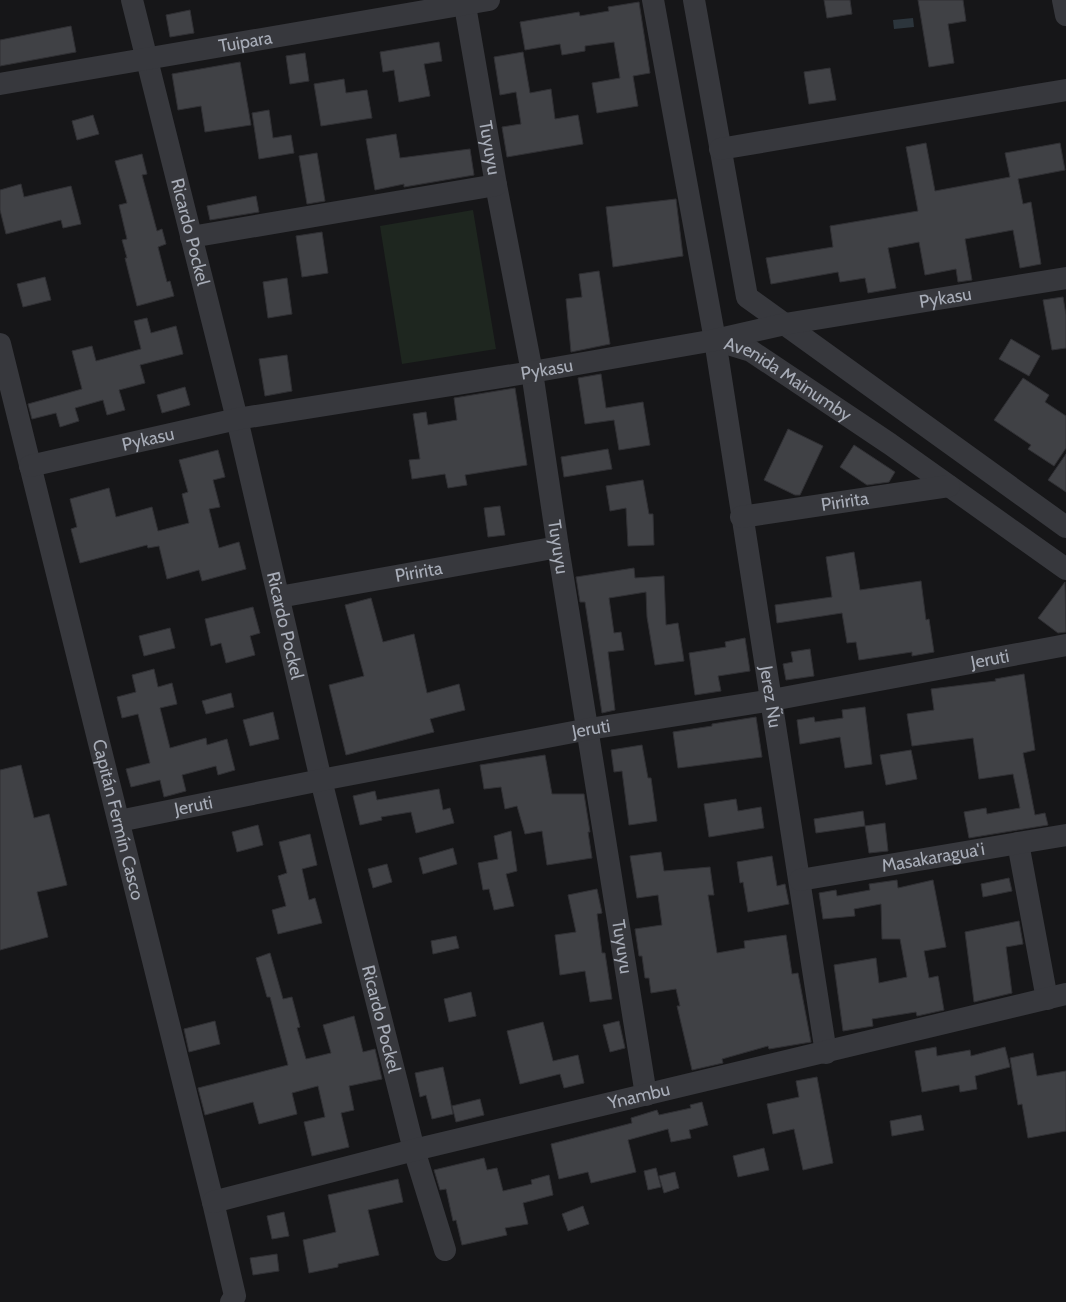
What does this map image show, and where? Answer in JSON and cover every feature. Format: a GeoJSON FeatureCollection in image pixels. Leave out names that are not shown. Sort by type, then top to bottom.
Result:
{"type":"FeatureCollection","features":[{"type":"Feature","properties":{"kind":"street","name":"Ricardo Pockel"},"geometry":{"type":"LineString","coordinates":[[132,0],[237,419],[321,780],[414,1150],[445,1250]]}},
{"type":"Feature","properties":{"kind":"street","name":"Tuipara"},"geometry":{"type":"LineString","coordinates":[[0,84],[464,2],[489,0]]}},
{"type":"Feature","properties":{"kind":"street","name":"Avenida Mainumby"},"geometry":{"type":"LineString","coordinates":[[654,0],[715,340],[751,351],[890,444],[1066,569]]}},
{"type":"Feature","properties":{"kind":"street"},"geometry":{"type":"LineString","coordinates":[[694,0],[747,297],[1066,527]]}},
{"type":"Feature","properties":{"kind":"street"},"geometry":{"type":"LineString","coordinates":[[1063,0],[1066,15]]}},
{"type":"Feature","properties":{"kind":"street","name":"Tuyuyu"},"geometry":{"type":"LineString","coordinates":[[464,2],[496,185],[532,372],[558,548],[646,1095]]}},
{"type":"Feature","properties":{"kind":"street"},"geometry":{"type":"LineString","coordinates":[[720,149],[1066,90]]}},
{"type":"Feature","properties":{"kind":"street"},"geometry":{"type":"LineString","coordinates":[[191,237],[496,185]]}},
{"type":"Feature","properties":{"kind":"street","name":"Pykasu"},"geometry":{"type":"LineString","coordinates":[[30,466],[237,419],[532,372],[715,340],[784,324],[1066,278]]}},
{"type":"Feature","properties":{"kind":"street","name":"Jerez Ñu"},"geometry":{"type":"LineString","coordinates":[[715,340],[826,1053]]}},
{"type":"Feature","properties":{"kind":"street","name":"Capitán Fermín Casco"},"geometry":{"type":"LineString","coordinates":[[0,344],[212,1202],[233,1299]]}},
{"type":"Feature","properties":{"kind":"street","name":"Piririta"},"geometry":{"type":"LineString","coordinates":[[742,517],[949,486]]}},
{"type":"Feature","properties":{"kind":"street","name":"Piririta"},"geometry":{"type":"LineString","coordinates":[[279,598],[558,548]]}},
{"type":"Feature","properties":{"kind":"street","name":"Jeruti"},"geometry":{"type":"LineString","coordinates":[[119,821],[588,729],[772,700],[1066,645]]}},
{"type":"Feature","properties":{"kind":"street","name":"Masakaragua'i"},"geometry":{"type":"LineString","coordinates":[[800,880],[1066,835]]}},
{"type":"Feature","properties":{"kind":"street"},"geometry":{"type":"LineString","coordinates":[[1018,843],[1056,996]]}},
{"type":"Feature","properties":{"kind":"street","name":"Ynambu"},"geometry":{"type":"LineString","coordinates":[[212,1202],[414,1150],[826,1053],[1056,996]]}},
{"type":"Feature","properties":{"kind":"shaded area"},"geometry":{"type":"Polygon","coordinates":[[[913,18],[914,27],[894,29],[893,20],[913,18]]]}},
{"type":"Feature","properties":{"kind":"shaded area"},"geometry":{"type":"Polygon","coordinates":[[[473,210],[496,349],[402,364],[380,226],[473,210]]]}},
{"type":"Feature","properties":{"kind":"building"},"geometry":{"type":"Polygon","coordinates":[[[824,0],[850,0],[852,14],[827,18],[824,0]]]}},
{"type":"Feature","properties":{"kind":"building"},"geometry":{"type":"Polygon","coordinates":[[[918,0],[963,0],[966,21],[948,24],[954,63],[929,67],[918,0]]]}},
{"type":"Feature","properties":{"kind":"building"},"geometry":{"type":"Polygon","coordinates":[[[639,2],[650,73],[633,76],[638,106],[597,113],[592,83],[620,78],[614,42],[585,46],[585,51],[562,55],[560,44],[525,50],[520,22],[579,12],[580,16],[609,11],[608,7],[639,2]]]}},
{"type":"Feature","properties":{"kind":"building"},"geometry":{"type":"Polygon","coordinates":[[[190,10],[194,33],[170,37],[166,15],[190,10]]]}},
{"type":"Feature","properties":{"kind":"building"},"geometry":{"type":"Polygon","coordinates":[[[71,26],[76,52],[0,66],[0,40],[71,26]]]}},
{"type":"Feature","properties":{"kind":"building"},"geometry":{"type":"Polygon","coordinates":[[[439,42],[442,61],[424,64],[430,96],[399,102],[394,70],[383,72],[380,52],[439,42]]]}},
{"type":"Feature","properties":{"kind":"building"},"geometry":{"type":"Polygon","coordinates":[[[523,52],[530,93],[551,89],[555,119],[578,115],[583,144],[507,157],[502,127],[521,124],[516,92],[500,95],[494,57],[523,52]]]}},
{"type":"Feature","properties":{"kind":"building"},"geometry":{"type":"Polygon","coordinates":[[[305,53],[309,81],[290,84],[286,56],[305,53]]]}},
{"type":"Feature","properties":{"kind":"building"},"geometry":{"type":"Polygon","coordinates":[[[240,62],[251,125],[205,132],[201,106],[178,110],[172,74],[240,62]]]}},
{"type":"Feature","properties":{"kind":"building"},"geometry":{"type":"Polygon","coordinates":[[[830,68],[836,100],[809,104],[804,72],[830,68]]]}},
{"type":"Feature","properties":{"kind":"building"},"geometry":{"type":"Polygon","coordinates":[[[344,79],[346,93],[367,90],[372,118],[321,126],[314,84],[344,79]]]}},
{"type":"Feature","properties":{"kind":"building"},"geometry":{"type":"Polygon","coordinates":[[[269,110],[273,138],[291,135],[294,153],[259,159],[252,113],[269,110]]]}},
{"type":"Feature","properties":{"kind":"building"},"geometry":{"type":"Polygon","coordinates":[[[93,115],[99,134],[77,140],[72,121],[93,115]]]}},
{"type":"Feature","properties":{"kind":"building"},"geometry":{"type":"Polygon","coordinates":[[[396,134],[400,158],[470,149],[474,175],[404,187],[404,184],[375,190],[366,139],[396,134]]]}},
{"type":"Feature","properties":{"kind":"building"},"geometry":{"type":"Polygon","coordinates":[[[926,143],[935,191],[1010,177],[1005,153],[1060,143],[1065,170],[1018,179],[1023,204],[1031,202],[1041,264],[1020,268],[1013,230],[965,239],[972,280],[958,282],[956,269],[925,275],[919,242],[888,248],[896,288],[868,293],[865,278],[840,282],[838,272],[771,284],[766,258],[833,247],[830,226],[918,211],[906,147],[926,143]]]}},
{"type":"Feature","properties":{"kind":"building"},"geometry":{"type":"Polygon","coordinates":[[[317,153],[325,201],[307,204],[299,156],[317,153]]]}},
{"type":"Feature","properties":{"kind":"building"},"geometry":{"type":"Polygon","coordinates":[[[142,154],[147,174],[142,175],[157,231],[162,229],[166,244],[158,247],[167,282],[170,281],[174,296],[137,306],[122,240],[127,239],[119,205],[127,203],[115,161],[142,154]]]}},
{"type":"Feature","properties":{"kind":"building"},"geometry":{"type":"Polygon","coordinates":[[[21,184],[24,197],[71,186],[81,224],[63,228],[61,220],[6,234],[0,210],[0,190],[21,184]]]}},
{"type":"Feature","properties":{"kind":"building"},"geometry":{"type":"Polygon","coordinates":[[[256,196],[259,212],[210,220],[207,206],[256,196]]]}},
{"type":"Feature","properties":{"kind":"building"},"geometry":{"type":"Polygon","coordinates":[[[676,199],[683,256],[613,267],[606,207],[676,199]]]}},
{"type":"Feature","properties":{"kind":"building"},"geometry":{"type":"Polygon","coordinates":[[[322,232],[328,273],[302,277],[296,236],[322,232]]]}},
{"type":"Feature","properties":{"kind":"building"},"geometry":{"type":"Polygon","coordinates":[[[599,271],[610,344],[571,352],[566,299],[582,297],[579,274],[599,271]]]}},
{"type":"Feature","properties":{"kind":"building"},"geometry":{"type":"Polygon","coordinates":[[[45,277],[51,300],[23,307],[17,284],[45,277]]]}},
{"type":"Feature","properties":{"kind":"building"},"geometry":{"type":"Polygon","coordinates":[[[287,278],[292,314],[268,318],[263,282],[287,278]]]}},
{"type":"Feature","properties":{"kind":"building"},"geometry":{"type":"Polygon","coordinates":[[[1063,297],[1066,315],[1066,348],[1052,350],[1043,300],[1063,297]]]}},
{"type":"Feature","properties":{"kind":"building"},"geometry":{"type":"Polygon","coordinates":[[[147,318],[151,333],[176,326],[183,354],[140,365],[145,383],[119,390],[125,410],[107,415],[103,400],[75,408],[79,421],[60,427],[56,413],[32,419],[28,404],[82,389],[72,351],[92,346],[96,361],[141,349],[134,321],[147,318]]]}},
{"type":"Feature","properties":{"kind":"building"},"geometry":{"type":"Polygon","coordinates":[[[1011,339],[1040,356],[1029,376],[999,359],[1011,339]]]}},
{"type":"Feature","properties":{"kind":"building"},"geometry":{"type":"Polygon","coordinates":[[[287,355],[292,391],[265,396],[259,359],[287,355]]]}},
{"type":"Feature","properties":{"kind":"building"},"geometry":{"type":"Polygon","coordinates":[[[601,374],[606,408],[643,402],[650,445],[619,450],[614,420],[585,424],[578,378],[601,374]]]}},
{"type":"Feature","properties":{"kind":"building"},"geometry":{"type":"Polygon","coordinates":[[[1023,378],[1049,395],[1045,402],[1066,416],[1066,448],[1054,466],[1028,449],[1031,445],[994,420],[1023,378]]]}},
{"type":"Feature","properties":{"kind":"building"},"geometry":{"type":"Polygon","coordinates":[[[185,387],[190,405],[162,413],[157,395],[185,387]]]}},
{"type":"Feature","properties":{"kind":"building"},"geometry":{"type":"Polygon","coordinates":[[[515,388],[527,465],[465,475],[467,485],[448,488],[445,474],[412,479],[409,460],[420,459],[413,414],[426,412],[428,425],[457,420],[454,398],[515,388]]]}},
{"type":"Feature","properties":{"kind":"building"},"geometry":{"type":"Polygon","coordinates":[[[788,429],[823,446],[800,495],[795,495],[764,480],[788,429]]]}},
{"type":"Feature","properties":{"kind":"building"},"geometry":{"type":"Polygon","coordinates":[[[854,445],[895,472],[889,482],[867,485],[840,467],[854,445]]]}},
{"type":"Feature","properties":{"kind":"building"},"geometry":{"type":"Polygon","coordinates":[[[608,449],[612,469],[564,477],[561,457],[608,449]]]}},
{"type":"Feature","properties":{"kind":"building"},"geometry":{"type":"Polygon","coordinates":[[[218,450],[225,477],[213,480],[220,507],[209,509],[219,548],[239,542],[246,569],[202,581],[199,570],[167,579],[159,546],[148,548],[147,545],[80,563],[71,529],[77,527],[70,499],[109,488],[116,517],[152,507],[158,531],[189,523],[182,494],[188,492],[179,460],[218,450]]]}},
{"type":"Feature","properties":{"kind":"building"},"geometry":{"type":"Polygon","coordinates":[[[1066,454],[1066,492],[1048,480],[1066,454]]]}},
{"type":"Feature","properties":{"kind":"building"},"geometry":{"type":"Polygon","coordinates":[[[643,480],[649,514],[653,514],[654,545],[628,546],[626,508],[610,511],[606,486],[643,480]]]}},
{"type":"Feature","properties":{"kind":"building"},"geometry":{"type":"Polygon","coordinates":[[[500,506],[505,535],[488,537],[484,508],[500,506]]]}},
{"type":"Feature","properties":{"kind":"building"},"geometry":{"type":"Polygon","coordinates":[[[854,552],[860,590],[921,581],[926,620],[929,619],[934,652],[912,656],[912,652],[859,660],[856,642],[847,643],[842,613],[777,623],[775,605],[832,597],[826,557],[854,552]]]}},
{"type":"Feature","properties":{"kind":"building"},"geometry":{"type":"Polygon","coordinates":[[[634,568],[635,578],[664,576],[666,625],[678,623],[684,661],[655,665],[647,617],[646,592],[609,598],[614,633],[621,632],[624,650],[608,652],[615,710],[602,713],[585,602],[580,602],[576,577],[634,568]]]}},
{"type":"Feature","properties":{"kind":"building"},"geometry":{"type":"Polygon","coordinates":[[[1065,582],[1066,632],[1058,633],[1038,618],[1065,582]]]}},
{"type":"Feature","properties":{"kind":"building"},"geometry":{"type":"Polygon","coordinates":[[[371,598],[383,642],[414,634],[427,693],[459,684],[465,710],[430,719],[434,732],[346,755],[329,685],[364,676],[345,605],[371,598]]]}},
{"type":"Feature","properties":{"kind":"building"},"geometry":{"type":"Polygon","coordinates":[[[253,607],[260,633],[250,636],[255,655],[226,663],[221,643],[211,646],[205,619],[253,607]]]}},
{"type":"Feature","properties":{"kind":"building"},"geometry":{"type":"Polygon","coordinates":[[[170,628],[175,648],[144,656],[139,636],[170,628]]]}},
{"type":"Feature","properties":{"kind":"building"},"geometry":{"type":"Polygon","coordinates":[[[745,638],[750,671],[718,676],[721,691],[695,695],[689,653],[726,647],[725,642],[745,638]]]}},
{"type":"Feature","properties":{"kind":"building"},"geometry":{"type":"Polygon","coordinates":[[[810,649],[814,676],[786,680],[783,664],[793,662],[791,652],[810,649]]]}},
{"type":"Feature","properties":{"kind":"building"},"geometry":{"type":"Polygon","coordinates":[[[154,669],[158,687],[172,683],[177,704],[160,708],[170,748],[206,738],[207,745],[227,739],[235,770],[218,775],[216,766],[182,775],[186,791],[164,797],[160,780],[131,787],[126,769],[150,763],[138,714],[122,718],[117,697],[136,692],[132,675],[154,669]]]}},
{"type":"Feature","properties":{"kind":"building"},"geometry":{"type":"Polygon","coordinates":[[[1024,674],[1035,750],[1023,753],[1035,815],[1045,813],[1048,825],[969,838],[964,812],[986,808],[987,814],[1020,808],[1013,774],[979,779],[973,738],[912,746],[907,714],[934,710],[931,689],[996,681],[995,679],[1024,674]]]}},
{"type":"Feature","properties":{"kind":"building"},"geometry":{"type":"Polygon","coordinates":[[[231,693],[234,707],[206,714],[202,701],[231,693]]]}},
{"type":"Feature","properties":{"kind":"building"},"geometry":{"type":"Polygon","coordinates":[[[865,707],[872,764],[845,768],[840,737],[800,744],[797,720],[814,717],[815,722],[843,718],[842,710],[865,707]]]}},
{"type":"Feature","properties":{"kind":"building"},"geometry":{"type":"Polygon","coordinates":[[[273,712],[279,739],[250,746],[243,720],[273,712]]]}},
{"type":"Feature","properties":{"kind":"building"},"geometry":{"type":"Polygon","coordinates":[[[756,717],[762,757],[678,768],[673,732],[756,717]]]}},
{"type":"Feature","properties":{"kind":"building"},"geometry":{"type":"Polygon","coordinates":[[[642,745],[648,778],[651,778],[657,821],[629,825],[622,771],[614,772],[611,750],[642,745]]]}},
{"type":"Feature","properties":{"kind":"building"},"geometry":{"type":"Polygon","coordinates":[[[911,750],[917,779],[886,785],[880,755],[911,750]]]}},
{"type":"Feature","properties":{"kind":"building"},"geometry":{"type":"Polygon","coordinates":[[[545,755],[552,794],[584,794],[592,858],[547,865],[542,831],[525,834],[517,806],[505,809],[501,787],[484,789],[480,765],[545,755]]]}},
{"type":"Feature","properties":{"kind":"building"},"geometry":{"type":"Polygon","coordinates":[[[21,765],[34,818],[49,814],[67,885],[37,892],[48,937],[0,950],[0,770],[21,765]]]}},
{"type":"Feature","properties":{"kind":"building"},"geometry":{"type":"Polygon","coordinates":[[[439,789],[443,810],[450,808],[454,823],[416,833],[411,812],[381,817],[382,820],[360,825],[353,796],[375,791],[377,800],[439,789]]]}},
{"type":"Feature","properties":{"kind":"building"},"geometry":{"type":"Polygon","coordinates":[[[736,799],[738,811],[761,807],[764,828],[709,837],[704,804],[736,799]]]}},
{"type":"Feature","properties":{"kind":"building"},"geometry":{"type":"Polygon","coordinates":[[[863,811],[865,826],[816,833],[814,819],[863,811]]]}},
{"type":"Feature","properties":{"kind":"building"},"geometry":{"type":"Polygon","coordinates":[[[885,823],[888,851],[869,853],[865,826],[885,823]]]}},
{"type":"Feature","properties":{"kind":"building"},"geometry":{"type":"Polygon","coordinates":[[[258,825],[263,845],[237,852],[232,832],[258,825]]]}},
{"type":"Feature","properties":{"kind":"building"},"geometry":{"type":"Polygon","coordinates":[[[511,831],[517,871],[506,874],[514,906],[494,910],[489,889],[483,890],[478,863],[498,859],[494,836],[511,831]]]}},
{"type":"Feature","properties":{"kind":"building"},"geometry":{"type":"Polygon","coordinates":[[[310,834],[317,865],[302,869],[309,900],[315,898],[322,923],[278,934],[272,910],[286,906],[278,876],[287,873],[279,842],[310,834]]]}},
{"type":"Feature","properties":{"kind":"building"},"geometry":{"type":"Polygon","coordinates":[[[453,848],[457,864],[423,874],[419,858],[453,848]]]}},
{"type":"Feature","properties":{"kind":"building"},"geometry":{"type":"Polygon","coordinates":[[[661,852],[664,871],[710,867],[714,895],[708,895],[717,953],[745,948],[744,941],[786,935],[792,974],[798,973],[811,1042],[769,1049],[768,1046],[722,1059],[723,1063],[692,1070],[677,1006],[680,1006],[676,989],[651,993],[649,978],[645,978],[642,956],[639,956],[635,929],[662,925],[658,895],[637,898],[630,856],[661,852]]]}},
{"type":"Feature","properties":{"kind":"building"},"geometry":{"type":"Polygon","coordinates":[[[772,856],[777,886],[785,884],[789,904],[748,912],[743,882],[740,883],[737,862],[772,856]]]}},
{"type":"Feature","properties":{"kind":"building"},"geometry":{"type":"Polygon","coordinates":[[[387,864],[392,882],[373,888],[368,869],[387,864]]]}},
{"type":"Feature","properties":{"kind":"building"},"geometry":{"type":"Polygon","coordinates":[[[1009,878],[1012,891],[983,897],[981,884],[1009,878]]]}},
{"type":"Feature","properties":{"kind":"building"},"geometry":{"type":"Polygon","coordinates":[[[897,880],[898,888],[933,880],[946,947],[924,951],[929,978],[938,976],[944,1010],[917,1016],[916,1012],[872,1019],[873,1026],[843,1031],[834,965],[876,958],[879,983],[907,977],[900,939],[882,939],[881,904],[854,909],[855,916],[823,919],[819,893],[836,890],[837,896],[870,890],[869,884],[897,880]]]}},
{"type":"Feature","properties":{"kind":"building"},"geometry":{"type":"Polygon","coordinates":[[[597,889],[602,913],[597,914],[602,953],[605,953],[612,999],[590,1002],[585,971],[560,975],[555,935],[576,932],[568,895],[597,889]]]}},
{"type":"Feature","properties":{"kind":"building"},"geometry":{"type":"Polygon","coordinates":[[[1019,921],[1023,944],[1006,947],[1012,993],[974,1002],[965,932],[1019,921]]]}},
{"type":"Feature","properties":{"kind":"building"},"geometry":{"type":"Polygon","coordinates":[[[456,936],[459,948],[433,954],[431,941],[456,936]]]}},
{"type":"Feature","properties":{"kind":"building"},"geometry":{"type":"Polygon","coordinates":[[[270,953],[283,999],[292,997],[300,1027],[297,1028],[306,1059],[331,1053],[323,1025],[354,1016],[363,1052],[375,1049],[382,1079],[349,1086],[354,1110],[341,1113],[349,1147],[312,1156],[304,1122],[325,1117],[318,1086],[292,1093],[297,1114],[259,1124],[253,1102],[205,1115],[198,1088],[288,1065],[270,997],[267,997],[256,958],[270,953]]]}},
{"type":"Feature","properties":{"kind":"building"},"geometry":{"type":"Polygon","coordinates":[[[471,992],[476,1016],[449,1022],[444,999],[471,992]]]}},
{"type":"Feature","properties":{"kind":"building"},"geometry":{"type":"Polygon","coordinates":[[[215,1021],[220,1044],[189,1052],[184,1029],[215,1021]]]}},
{"type":"Feature","properties":{"kind":"building"},"geometry":{"type":"Polygon","coordinates":[[[619,1021],[625,1048],[610,1052],[603,1025],[619,1021]]]}},
{"type":"Feature","properties":{"kind":"building"},"geometry":{"type":"Polygon","coordinates":[[[543,1022],[553,1061],[578,1055],[584,1083],[564,1088],[560,1074],[520,1084],[507,1031],[543,1022]]]}},
{"type":"Feature","properties":{"kind":"building"},"geometry":{"type":"Polygon","coordinates":[[[936,1047],[937,1056],[970,1050],[971,1056],[1005,1047],[1010,1067],[975,1076],[977,1089],[960,1092],[959,1085],[922,1092],[915,1051],[936,1047]]]}},
{"type":"Feature","properties":{"kind":"building"},"geometry":{"type":"Polygon","coordinates":[[[1033,1053],[1037,1076],[1066,1071],[1066,1131],[1028,1138],[1022,1104],[1018,1105],[1010,1058],[1033,1053]]]}},
{"type":"Feature","properties":{"kind":"building"},"geometry":{"type":"Polygon","coordinates":[[[443,1067],[453,1114],[432,1119],[426,1095],[420,1097],[415,1073],[443,1067]]]}},
{"type":"Feature","properties":{"kind":"building"},"geometry":{"type":"Polygon","coordinates":[[[817,1077],[833,1163],[803,1170],[794,1129],[773,1134],[767,1104],[799,1097],[796,1081],[817,1077]]]}},
{"type":"Feature","properties":{"kind":"building"},"geometry":{"type":"Polygon","coordinates":[[[480,1099],[484,1115],[456,1122],[452,1106],[480,1099]]]}},
{"type":"Feature","properties":{"kind":"building"},"geometry":{"type":"Polygon","coordinates":[[[702,1102],[708,1125],[689,1130],[691,1138],[671,1142],[668,1129],[628,1140],[636,1172],[591,1183],[588,1172],[559,1179],[551,1144],[632,1123],[631,1118],[657,1110],[659,1115],[691,1108],[690,1105],[702,1102]]]}},
{"type":"Feature","properties":{"kind":"building"},"geometry":{"type":"Polygon","coordinates":[[[921,1115],[924,1130],[892,1136],[890,1121],[921,1115]]]}},
{"type":"Feature","properties":{"kind":"building"},"geometry":{"type":"Polygon","coordinates":[[[764,1148],[769,1170],[738,1177],[733,1156],[764,1148]]]}},
{"type":"Feature","properties":{"kind":"building"},"geometry":{"type":"Polygon","coordinates":[[[484,1158],[487,1170],[497,1168],[503,1191],[532,1184],[531,1180],[549,1175],[553,1195],[523,1203],[528,1224],[505,1228],[507,1235],[462,1245],[456,1220],[453,1221],[446,1189],[440,1190],[434,1170],[484,1158]]]}},
{"type":"Feature","properties":{"kind":"building"},"geometry":{"type":"Polygon","coordinates":[[[656,1168],[661,1187],[648,1190],[644,1171],[656,1168]]]}},
{"type":"Feature","properties":{"kind":"building"},"geometry":{"type":"Polygon","coordinates":[[[675,1172],[679,1188],[664,1193],[659,1176],[675,1172]]]}},
{"type":"Feature","properties":{"kind":"building"},"geometry":{"type":"Polygon","coordinates":[[[398,1179],[403,1202],[368,1210],[379,1255],[309,1273],[303,1240],[336,1232],[328,1195],[398,1179]]]}},
{"type":"Feature","properties":{"kind":"building"},"geometry":{"type":"Polygon","coordinates":[[[583,1206],[589,1224],[568,1231],[562,1214],[583,1206]]]}},
{"type":"Feature","properties":{"kind":"building"},"geometry":{"type":"Polygon","coordinates":[[[284,1212],[289,1236],[272,1239],[267,1216],[284,1212]]]}},
{"type":"Feature","properties":{"kind":"building"},"geometry":{"type":"Polygon","coordinates":[[[277,1254],[279,1271],[253,1275],[250,1258],[277,1254]]]}}]}
